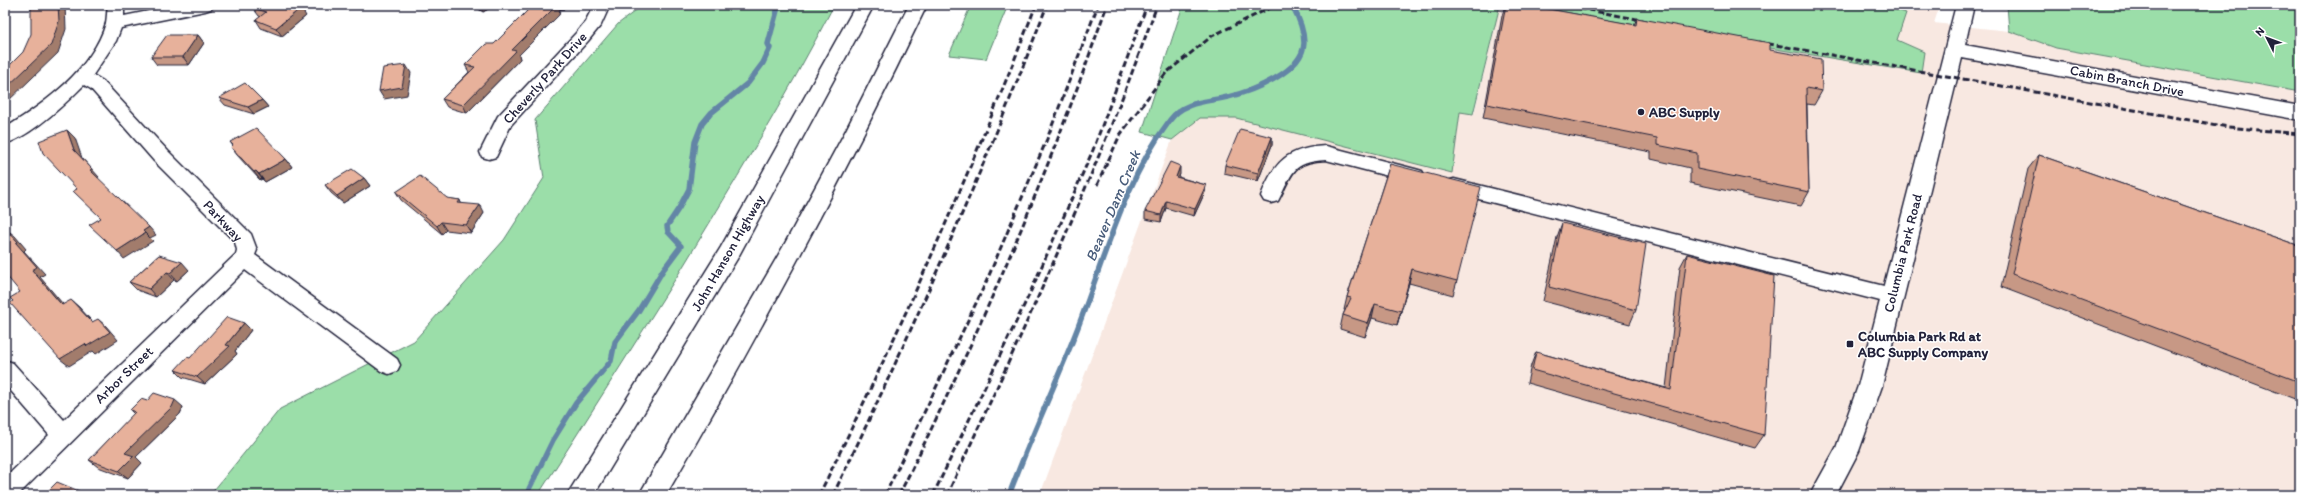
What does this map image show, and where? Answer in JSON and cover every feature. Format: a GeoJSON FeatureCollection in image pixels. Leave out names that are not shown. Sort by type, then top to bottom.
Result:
{"type":"FeatureCollection","features":[{"type":"Feature","properties":{"kind":"main road","name":"John Hanson Highway"},"geometry":{"type":"LineString","coordinates":[[580,495],[729,253],[865,5]]}},
{"type":"Feature","properties":{"kind":"main road"},"geometry":{"type":"LineString","coordinates":[[652,495],[701,411],[834,173],[918,5]]}},
{"type":"Feature","properties":{"kind":"main road","name":"Columbia Park Road"},"geometry":{"type":"LineString","coordinates":[[1823,495],[1842,462],[1859,421],[1955,50],[1965,5]]}},
{"type":"Feature","properties":{"kind":"main road","name":"Cabin Branch Drive"},"geometry":{"type":"LineString","coordinates":[[1955,50],[2300,113]]}},
{"type":"Feature","properties":{"kind":"main road"},"geometry":{"type":"LineString","coordinates":[[663,495],[701,411]]}},
{"type":"Feature","properties":{"kind":"street"},"geometry":{"type":"LineString","coordinates":[[5,137],[64,95],[83,77],[114,24],[116,5]]}},
{"type":"Feature","properties":{"kind":"street"},"geometry":{"type":"LineString","coordinates":[[114,24],[206,5]]}},
{"type":"Feature","properties":{"kind":"street","name":"Cheverly Park Drive"},"geometry":{"type":"LineString","coordinates":[[489,152],[504,121],[582,37],[592,25],[602,5]]}},
{"type":"Feature","properties":{"kind":"street","name":"Parkway"},"geometry":{"type":"LineString","coordinates":[[83,77],[96,85],[161,156],[244,239],[247,250],[244,258],[389,365]]}},
{"type":"Feature","properties":{"kind":"street"},"geometry":{"type":"LineString","coordinates":[[1271,196],[1277,177],[1284,167],[1294,159],[1313,153],[1326,153],[1892,296]]}},
{"type":"Feature","properties":{"kind":"street","name":"Arbor Street"},"geometry":{"type":"LineString","coordinates":[[5,493],[244,258]]}},
{"type":"Feature","properties":{"kind":"street"},"geometry":{"type":"LineString","coordinates":[[5,369],[63,435]]}},
{"type":"Feature","properties":{"kind":"shaded area"},"geometry":{"type":"Polygon","coordinates":[[[1500,5],[1924,52],[1896,40],[1906,13],[1881,5],[1940,5],[1934,23],[2009,31],[2056,48],[2300,92],[2300,495],[1040,495],[1172,140],[1200,118],[1236,118],[1452,173],[1460,112],[1474,114],[1500,5]]]}},
{"type":"Feature","properties":{"kind":"green space"},"geometry":{"type":"Polygon","coordinates":[[[643,5],[834,5],[758,143],[642,333],[538,495],[210,495],[280,409],[414,341],[504,240],[544,178],[535,120],[618,24],[643,5]]]}},
{"type":"Feature","properties":{"kind":"green space"},"geometry":{"type":"Polygon","coordinates":[[[971,5],[1008,5],[986,59],[949,55],[971,5]]]}},
{"type":"Feature","properties":{"kind":"green space"},"geometry":{"type":"Polygon","coordinates":[[[1183,5],[1500,5],[1473,114],[1460,112],[1452,173],[1236,118],[1200,118],[1172,140],[1142,132],[1183,5]]]}},
{"type":"Feature","properties":{"kind":"green space"},"geometry":{"type":"Polygon","coordinates":[[[1510,5],[1881,5],[1906,13],[1897,40],[1924,52],[1921,73],[1510,5]]]}},
{"type":"Feature","properties":{"kind":"green space"},"geometry":{"type":"Polygon","coordinates":[[[2007,5],[2300,5],[2300,92],[2056,48],[2009,31],[2007,5]]]}},
{"type":"Feature","properties":{"kind":"building"},"geometry":{"type":"Polygon","coordinates":[[[31,5],[58,5],[59,21],[51,45],[5,89],[5,70],[23,52],[31,34],[31,5]]]}},
{"type":"Feature","properties":{"kind":"building"},"geometry":{"type":"Polygon","coordinates":[[[256,5],[292,5],[301,8],[276,28],[256,20],[266,12],[253,8],[256,5]]]}},
{"type":"Feature","properties":{"kind":"building"},"geometry":{"type":"Polygon","coordinates":[[[528,5],[556,5],[512,50],[516,51],[463,105],[442,99],[475,67],[465,65],[486,44],[494,44],[527,11],[528,5]]]}},
{"type":"Feature","properties":{"kind":"building","name":"ABC Supply"},"geometry":{"type":"Polygon","coordinates":[[[1506,5],[1527,5],[1636,25],[1637,18],[1770,43],[1770,50],[1821,59],[1822,91],[1806,88],[1809,192],[1697,169],[1697,153],[1657,145],[1657,138],[1487,104],[1506,5]]]}},
{"type":"Feature","properties":{"kind":"building"},"geometry":{"type":"Polygon","coordinates":[[[167,35],[198,35],[183,57],[151,57],[167,35]]]}},
{"type":"Feature","properties":{"kind":"building"},"geometry":{"type":"Polygon","coordinates":[[[406,65],[402,87],[379,91],[383,68],[406,65]]]}},
{"type":"Feature","properties":{"kind":"building"},"geometry":{"type":"Polygon","coordinates":[[[245,83],[262,100],[248,107],[219,98],[245,83]]]}},
{"type":"Feature","properties":{"kind":"building"},"geometry":{"type":"Polygon","coordinates":[[[256,128],[286,159],[259,174],[256,171],[254,172],[231,147],[233,145],[230,142],[256,128]]]}},
{"type":"Feature","properties":{"kind":"building"},"geometry":{"type":"Polygon","coordinates":[[[1240,129],[1272,137],[1258,173],[1225,165],[1240,129]]]}},
{"type":"Feature","properties":{"kind":"building"},"geometry":{"type":"Polygon","coordinates":[[[67,130],[74,150],[92,169],[90,170],[149,227],[143,231],[145,233],[117,251],[89,225],[101,218],[73,191],[77,189],[43,153],[39,141],[67,130]]]}},
{"type":"Feature","properties":{"kind":"building"},"geometry":{"type":"Polygon","coordinates":[[[2039,155],[2300,246],[2300,382],[2012,274],[2039,155]]]}},
{"type":"Feature","properties":{"kind":"building"},"geometry":{"type":"Polygon","coordinates":[[[1170,162],[1180,166],[1176,177],[1206,185],[1195,209],[1166,201],[1161,215],[1145,211],[1170,162]]]}},
{"type":"Feature","properties":{"kind":"building"},"geometry":{"type":"Polygon","coordinates":[[[1390,164],[1481,187],[1457,281],[1412,269],[1401,311],[1375,304],[1368,323],[1343,315],[1351,298],[1347,297],[1390,164]]]}},
{"type":"Feature","properties":{"kind":"building"},"geometry":{"type":"Polygon","coordinates":[[[352,169],[364,178],[337,196],[325,185],[352,169]]]}},
{"type":"Feature","properties":{"kind":"building"},"geometry":{"type":"Polygon","coordinates":[[[420,176],[447,198],[460,200],[458,203],[480,205],[466,225],[441,222],[437,226],[396,192],[420,176]]]}},
{"type":"Feature","properties":{"kind":"building"},"geometry":{"type":"Polygon","coordinates":[[[1562,223],[1646,244],[1636,310],[1549,287],[1562,223]]]}},
{"type":"Feature","properties":{"kind":"building"},"geometry":{"type":"Polygon","coordinates":[[[5,229],[18,242],[16,243],[37,267],[32,270],[62,305],[71,300],[92,322],[98,319],[110,332],[87,346],[85,344],[60,359],[10,303],[13,301],[10,298],[20,292],[5,274],[5,229]]]}},
{"type":"Feature","properties":{"kind":"building"},"geometry":{"type":"Polygon","coordinates":[[[1687,254],[1774,276],[1764,435],[1532,370],[1536,352],[1671,390],[1687,254]]]}},
{"type":"Feature","properties":{"kind":"building"},"geometry":{"type":"Polygon","coordinates":[[[159,255],[182,262],[170,273],[167,272],[149,289],[129,282],[159,255]]]}},
{"type":"Feature","properties":{"kind":"building"},"geometry":{"type":"Polygon","coordinates":[[[227,317],[244,323],[226,345],[230,346],[197,377],[175,370],[187,357],[190,358],[227,317]]]}},
{"type":"Feature","properties":{"kind":"building"},"geometry":{"type":"Polygon","coordinates":[[[154,393],[175,400],[172,407],[125,453],[134,456],[119,471],[89,460],[135,412],[130,410],[141,399],[147,401],[154,393]]]}},
{"type":"Feature","properties":{"kind":"building"},"geometry":{"type":"Polygon","coordinates":[[[57,482],[79,491],[76,495],[44,495],[57,482]]]}},
{"type":"Feature","properties":{"kind":"waterway"},"geometry":{"type":"LineString","coordinates":[[530,495],[529,489],[553,440],[576,403],[611,361],[615,342],[639,310],[663,270],[681,246],[668,232],[667,226],[689,189],[695,142],[702,124],[711,113],[748,83],[763,63],[770,48],[768,44],[778,7],[781,5]]}},
{"type":"Feature","properties":{"kind":"waterway","name":"Beaver Dam Creek"},"geometry":{"type":"LineString","coordinates":[[1009,495],[1078,327],[1117,220],[1140,168],[1170,120],[1182,109],[1196,103],[1228,97],[1250,90],[1275,79],[1295,63],[1301,53],[1304,43],[1300,23],[1292,5]]}},
{"type":"Feature","properties":{"kind":"railway"},"geometry":{"type":"LineString","coordinates":[[819,495],[933,253],[986,130],[1036,5]]}},
{"type":"Feature","properties":{"kind":"railway"},"geometry":{"type":"LineString","coordinates":[[833,495],[918,313],[972,191],[1047,5]]}},
{"type":"Feature","properties":{"kind":"railway"},"geometry":{"type":"LineString","coordinates":[[885,495],[987,280],[1047,139],[1098,5]]}},
{"type":"Feature","properties":{"kind":"railway"},"geometry":{"type":"LineString","coordinates":[[899,495],[957,375],[1037,192],[1085,68],[1107,5]]}},
{"type":"Feature","properties":{"kind":"railway"},"geometry":{"type":"LineString","coordinates":[[933,495],[1030,293],[1093,150],[1147,5]]}},
{"type":"Feature","properties":{"kind":"railway"},"geometry":{"type":"LineString","coordinates":[[947,495],[1058,253],[1134,68],[1157,5]]}},
{"type":"Feature","properties":{"kind":"railway"},"geometry":{"type":"LineString","coordinates":[[1097,185],[1120,135],[1166,73],[1212,36],[1276,5]]}},
{"type":"Feature","properties":{"kind":"railway"},"geometry":{"type":"LineString","coordinates":[[1562,5],[1647,21]]}},
{"type":"Feature","properties":{"kind":"railway"},"geometry":{"type":"LineString","coordinates":[[1759,42],[2228,127],[2300,134]]}},
{"type":"Feature","properties":{"kind":"place","name":"ABC Supply"},"geometry":{"type":"Point","coordinates":[1641,112]}},
{"type":"Feature","properties":{"kind":"place","name":"Columbia Park Rd at ABC Supply Company"},"geometry":{"type":"Point","coordinates":[1850,344]}}]}
